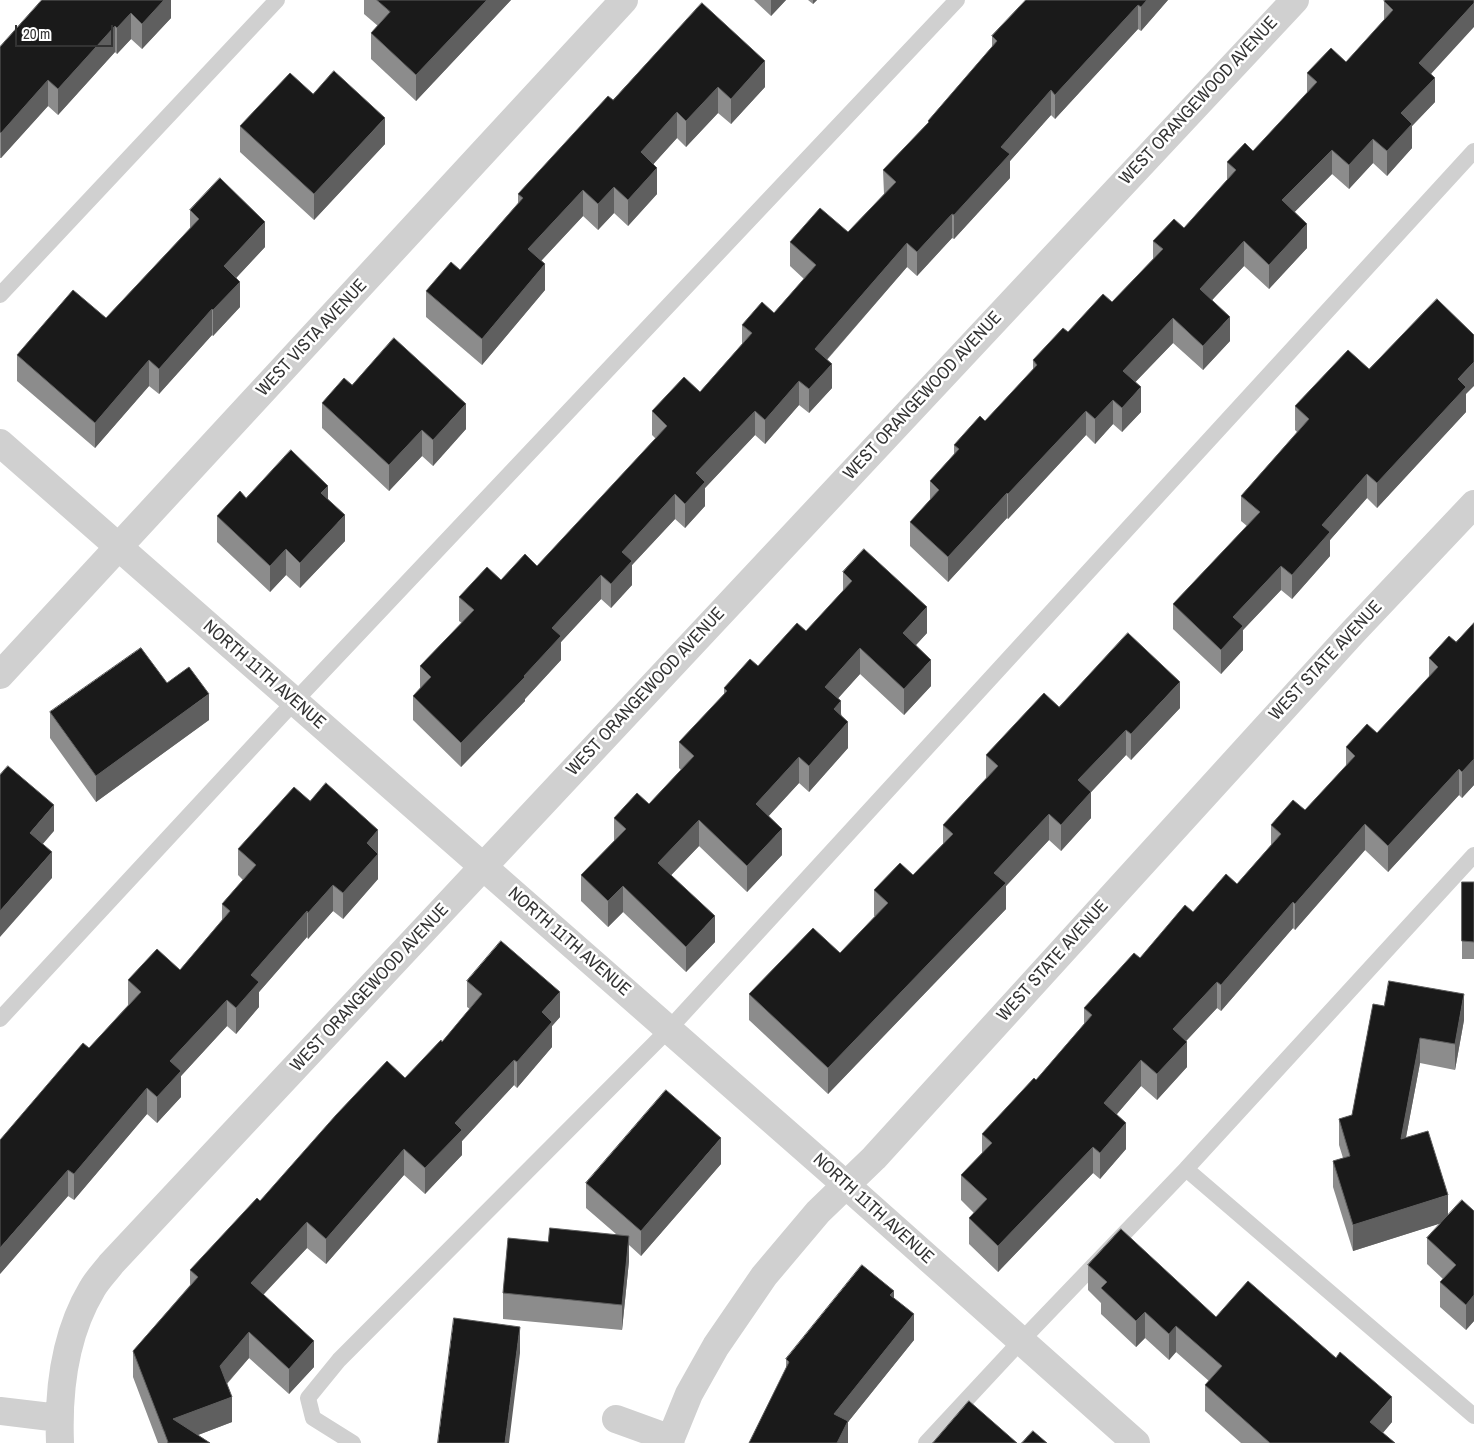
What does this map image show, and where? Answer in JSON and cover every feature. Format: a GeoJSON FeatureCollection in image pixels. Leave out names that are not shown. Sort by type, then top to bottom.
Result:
{"type":"FeatureCollection","features":[{"type":"Feature","properties":{"kind":"street","name":"WEST VISTA AVENUE"},"geometry":{"type":"LineString","coordinates":[[0,676],[624,0]]}},
{"type":"Feature","properties":{"kind":"street","name":"WEST ORANGEWOOD AVENUE"},"geometry":{"type":"LineString","coordinates":[[59,1430],[62,1380],[79,1315],[92,1288],[111,1264],[1295,0]]}},
{"type":"Feature","properties":{"kind":"street","name":"NORTH 11TH AVENUE"},"geometry":{"type":"LineString","coordinates":[[0,443],[294,702],[484,866],[1136,1443]]}},
{"type":"Feature","properties":{"kind":"street","name":"WEST STATE AVENUE"},"geometry":{"type":"LineString","coordinates":[[670,1441],[689,1394],[711,1354],[764,1276],[816,1215],[874,1158],[1352,632],[1474,504]]}},
{"type":"Feature","properties":{"kind":"street"},"geometry":{"type":"LineString","coordinates":[[0,1411],[59,1430]]}},
{"type":"Feature","properties":{"kind":"street"},"geometry":{"type":"LineString","coordinates":[[616,1419],[670,1441]]}},
{"type":"Feature","properties":{"kind":"lane"},"geometry":{"type":"LineString","coordinates":[[0,294],[277,0]]}},
{"type":"Feature","properties":{"kind":"lane"},"geometry":{"type":"LineString","coordinates":[[0,1019],[294,702],[957,0]]}},
{"type":"Feature","properties":{"kind":"lane"},"geometry":{"type":"LineString","coordinates":[[353,1443],[313,1418],[308,1398],[339,1360],[669,1029],[1474,151]]}},
{"type":"Feature","properties":{"kind":"lane"},"geometry":{"type":"LineString","coordinates":[[926,1443],[1186,1169],[1474,855]]}},
{"type":"Feature","properties":{"kind":"lane"},"geometry":{"type":"LineString","coordinates":[[1186,1169],[1474,1416]]}},
{"type":"Feature","properties":{"kind":"building"},"geometry":{"type":"Polygon","coordinates":[[[42,0],[164,0],[142,24],[131,13],[117,28],[115,26],[58,89],[48,80],[1,133],[0,47],[42,0]]]}},
{"type":"Feature","properties":{"kind":"building"},"geometry":{"type":"Polygon","coordinates":[[[377,0],[487,0],[416,75],[371,33],[390,12],[377,0]]]}},
{"type":"Feature","properties":{"kind":"building"},"geometry":{"type":"Polygon","coordinates":[[[1026,0],[1147,0],[1141,7],[1138,5],[1055,95],[1051,90],[1001,147],[1010,154],[954,215],[952,214],[917,252],[907,243],[815,349],[832,364],[809,389],[799,381],[765,420],[755,411],[696,473],[705,482],[685,504],[675,494],[622,552],[632,561],[611,584],[601,575],[552,628],[561,636],[525,677],[461,743],[413,696],[431,677],[420,666],[474,610],[459,597],[487,567],[501,580],[525,554],[537,566],[667,426],[652,411],[684,377],[700,392],[752,333],[742,325],[762,302],[774,313],[816,265],[790,242],[820,208],[848,232],[896,182],[883,170],[929,122],[997,41],[992,36],[1026,0]]]}},
{"type":"Feature","properties":{"kind":"building"},"geometry":{"type":"Polygon","coordinates":[[[1385,0],[1474,0],[1474,3],[1419,63],[1435,78],[1401,113],[1412,124],[1387,151],[1373,139],[1349,165],[1332,150],[1282,200],[1307,224],[1269,265],[1244,241],[1200,289],[1230,317],[1203,346],[1173,318],[1123,371],[1141,387],[1122,408],[1113,400],[1095,419],[1086,411],[948,557],[910,522],[939,490],[930,481],[959,449],[954,445],[980,416],[985,421],[1037,365],[1033,360],[1063,328],[1068,332],[1103,294],[1112,302],[1163,249],[1153,241],[1174,219],[1184,228],[1236,170],[1227,162],[1245,143],[1253,151],[1317,82],[1307,73],[1331,48],[1346,62],[1393,10],[1385,0]]]}},
{"type":"Feature","properties":{"kind":"building"},"geometry":{"type":"Polygon","coordinates":[[[702,3],[765,61],[731,99],[718,87],[686,121],[677,112],[641,152],[657,168],[628,200],[614,187],[598,204],[583,190],[528,249],[545,264],[482,339],[426,291],[451,262],[460,270],[523,198],[518,194],[608,96],[613,100],[702,3]]]}},
{"type":"Feature","properties":{"kind":"building"},"geometry":{"type":"Polygon","coordinates":[[[334,71],[385,118],[314,194],[240,126],[290,73],[313,94],[334,71]]]}},
{"type":"Feature","properties":{"kind":"building"},"geometry":{"type":"Polygon","coordinates":[[[220,178],[265,222],[224,266],[240,282],[212,309],[159,369],[149,360],[95,423],[17,355],[73,290],[106,318],[199,219],[190,210],[220,178]]]}},
{"type":"Feature","properties":{"kind":"building"},"geometry":{"type":"Polygon","coordinates":[[[1437,299],[1474,335],[1474,362],[1458,379],[1466,387],[1377,483],[1367,474],[1322,525],[1330,532],[1292,575],[1281,566],[1233,617],[1243,626],[1221,650],[1173,604],[1260,512],[1241,496],[1309,419],[1295,406],[1348,350],[1369,369],[1437,299]]]}},
{"type":"Feature","properties":{"kind":"building"},"geometry":{"type":"Polygon","coordinates":[[[394,338],[466,404],[433,440],[422,430],[389,465],[322,403],[344,378],[352,385],[394,338]]]}},
{"type":"Feature","properties":{"kind":"building"},"geometry":{"type":"Polygon","coordinates":[[[291,450],[328,486],[321,493],[345,515],[300,563],[286,549],[270,566],[217,516],[240,491],[246,498],[291,450]]]}},
{"type":"Feature","properties":{"kind":"building"},"geometry":{"type":"Polygon","coordinates":[[[864,549],[927,607],[903,633],[931,660],[904,689],[860,648],[825,687],[841,701],[834,709],[848,722],[809,766],[799,757],[756,804],[782,829],[747,866],[699,820],[658,863],[715,916],[686,947],[623,886],[608,901],[581,875],[626,829],[614,818],[637,793],[649,804],[694,756],[679,742],[727,691],[724,688],[750,659],[758,666],[797,623],[806,631],[852,581],[843,572],[864,549]]]}},
{"type":"Feature","properties":{"kind":"building"},"geometry":{"type":"Polygon","coordinates":[[[1474,623],[1474,759],[1462,772],[1459,769],[1388,846],[1365,824],[1295,904],[1293,902],[1221,985],[1217,982],[1173,1029],[1187,1042],[1157,1074],[1141,1060],[1104,1103],[1126,1123],[1100,1153],[1093,1147],[998,1246],[969,1218],[987,1199],[961,1175],[992,1143],[982,1134],[1034,1078],[1036,1080],[1092,1015],[1084,1008],[1134,953],[1140,958],[1185,905],[1193,912],[1226,874],[1237,884],[1281,834],[1271,825],[1293,800],[1305,810],[1355,756],[1346,747],[1367,724],[1377,733],[1438,667],[1429,658],[1449,636],[1456,642],[1474,623]]]}},
{"type":"Feature","properties":{"kind":"building"},"geometry":{"type":"Polygon","coordinates":[[[1128,633],[1180,682],[1131,734],[1126,730],[1078,780],[1091,792],[1061,825],[1049,814],[994,873],[1006,883],[828,1068],[749,994],[813,928],[840,953],[888,903],[874,890],[900,863],[913,875],[953,834],[943,825],[998,766],[986,755],[1044,693],[1059,707],[1128,633]]]}},
{"type":"Feature","properties":{"kind":"building"},"geometry":{"type":"Polygon","coordinates":[[[141,648],[167,683],[189,667],[209,694],[96,776],[50,712],[141,648]]]}},
{"type":"Feature","properties":{"kind":"building"},"geometry":{"type":"Polygon","coordinates":[[[8,766],[54,805],[30,833],[52,852],[0,911],[0,775],[8,766]]]}},
{"type":"Feature","properties":{"kind":"building"},"geometry":{"type":"Polygon","coordinates":[[[326,783],[378,830],[367,843],[378,854],[343,893],[333,885],[308,913],[307,911],[251,975],[259,982],[236,1008],[227,1000],[170,1061],[181,1071],[157,1097],[147,1088],[74,1174],[68,1170],[0,1248],[0,1140],[83,1043],[89,1048],[141,992],[128,980],[157,949],[180,970],[230,911],[222,904],[256,865],[238,849],[294,787],[310,801],[326,783]]]}},
{"type":"Feature","properties":{"kind":"building"},"geometry":{"type":"Polygon","coordinates":[[[1462,882],[1474,882],[1474,942],[1462,941],[1462,882]]]}},
{"type":"Feature","properties":{"kind":"building"},"geometry":{"type":"Polygon","coordinates":[[[501,941],[560,992],[542,1012],[552,1022],[517,1062],[514,1060],[455,1123],[462,1130],[425,1168],[404,1149],[326,1239],[307,1222],[251,1283],[314,1341],[289,1369],[249,1332],[220,1366],[232,1397],[173,1419],[210,1443],[167,1443],[133,1351],[198,1277],[190,1270],[257,1198],[260,1201],[387,1061],[405,1078],[441,1040],[442,1042],[482,994],[467,981],[501,941]]]}},
{"type":"Feature","properties":{"kind":"building"},"geometry":{"type":"Polygon","coordinates":[[[1389,981],[1464,994],[1455,1044],[1420,1038],[1401,1139],[1428,1131],[1448,1195],[1353,1225],[1333,1161],[1350,1156],[1339,1119],[1352,1115],[1373,1004],[1384,1006],[1389,981]]]}},
{"type":"Feature","properties":{"kind":"building"},"geometry":{"type":"Polygon","coordinates":[[[666,1090],[721,1138],[641,1231],[586,1183],[666,1090]]]}},
{"type":"Feature","properties":{"kind":"building"},"geometry":{"type":"Polygon","coordinates":[[[1462,1200],[1474,1211],[1474,1295],[1466,1305],[1440,1282],[1456,1265],[1427,1238],[1462,1200]]]}},
{"type":"Feature","properties":{"kind":"building"},"geometry":{"type":"Polygon","coordinates":[[[550,1228],[629,1236],[622,1305],[503,1293],[508,1238],[548,1242],[550,1228]]]}},
{"type":"Feature","properties":{"kind":"building"},"geometry":{"type":"Polygon","coordinates":[[[1121,1229],[1216,1317],[1248,1281],[1336,1358],[1340,1352],[1392,1397],[1370,1422],[1395,1443],[1270,1443],[1205,1385],[1222,1366],[1176,1326],[1169,1334],[1145,1312],[1136,1321],[1101,1288],[1107,1282],[1088,1265],[1121,1229]]]}},
{"type":"Feature","properties":{"kind":"building"},"geometry":{"type":"Polygon","coordinates":[[[862,1265],[894,1291],[890,1295],[914,1314],[834,1414],[848,1421],[837,1443],[749,1443],[789,1362],[786,1359],[862,1265]]]}},
{"type":"Feature","properties":{"kind":"building"},"geometry":{"type":"Polygon","coordinates":[[[454,1318],[520,1327],[505,1443],[438,1443],[454,1318]]]}},
{"type":"Feature","properties":{"kind":"building"},"geometry":{"type":"Polygon","coordinates":[[[969,1401],[1017,1443],[933,1443],[969,1401]]]}},
{"type":"Feature","properties":{"kind":"building"},"geometry":{"type":"Polygon","coordinates":[[[1033,1431],[1047,1443],[1022,1443],[1033,1431]]]}}]}
